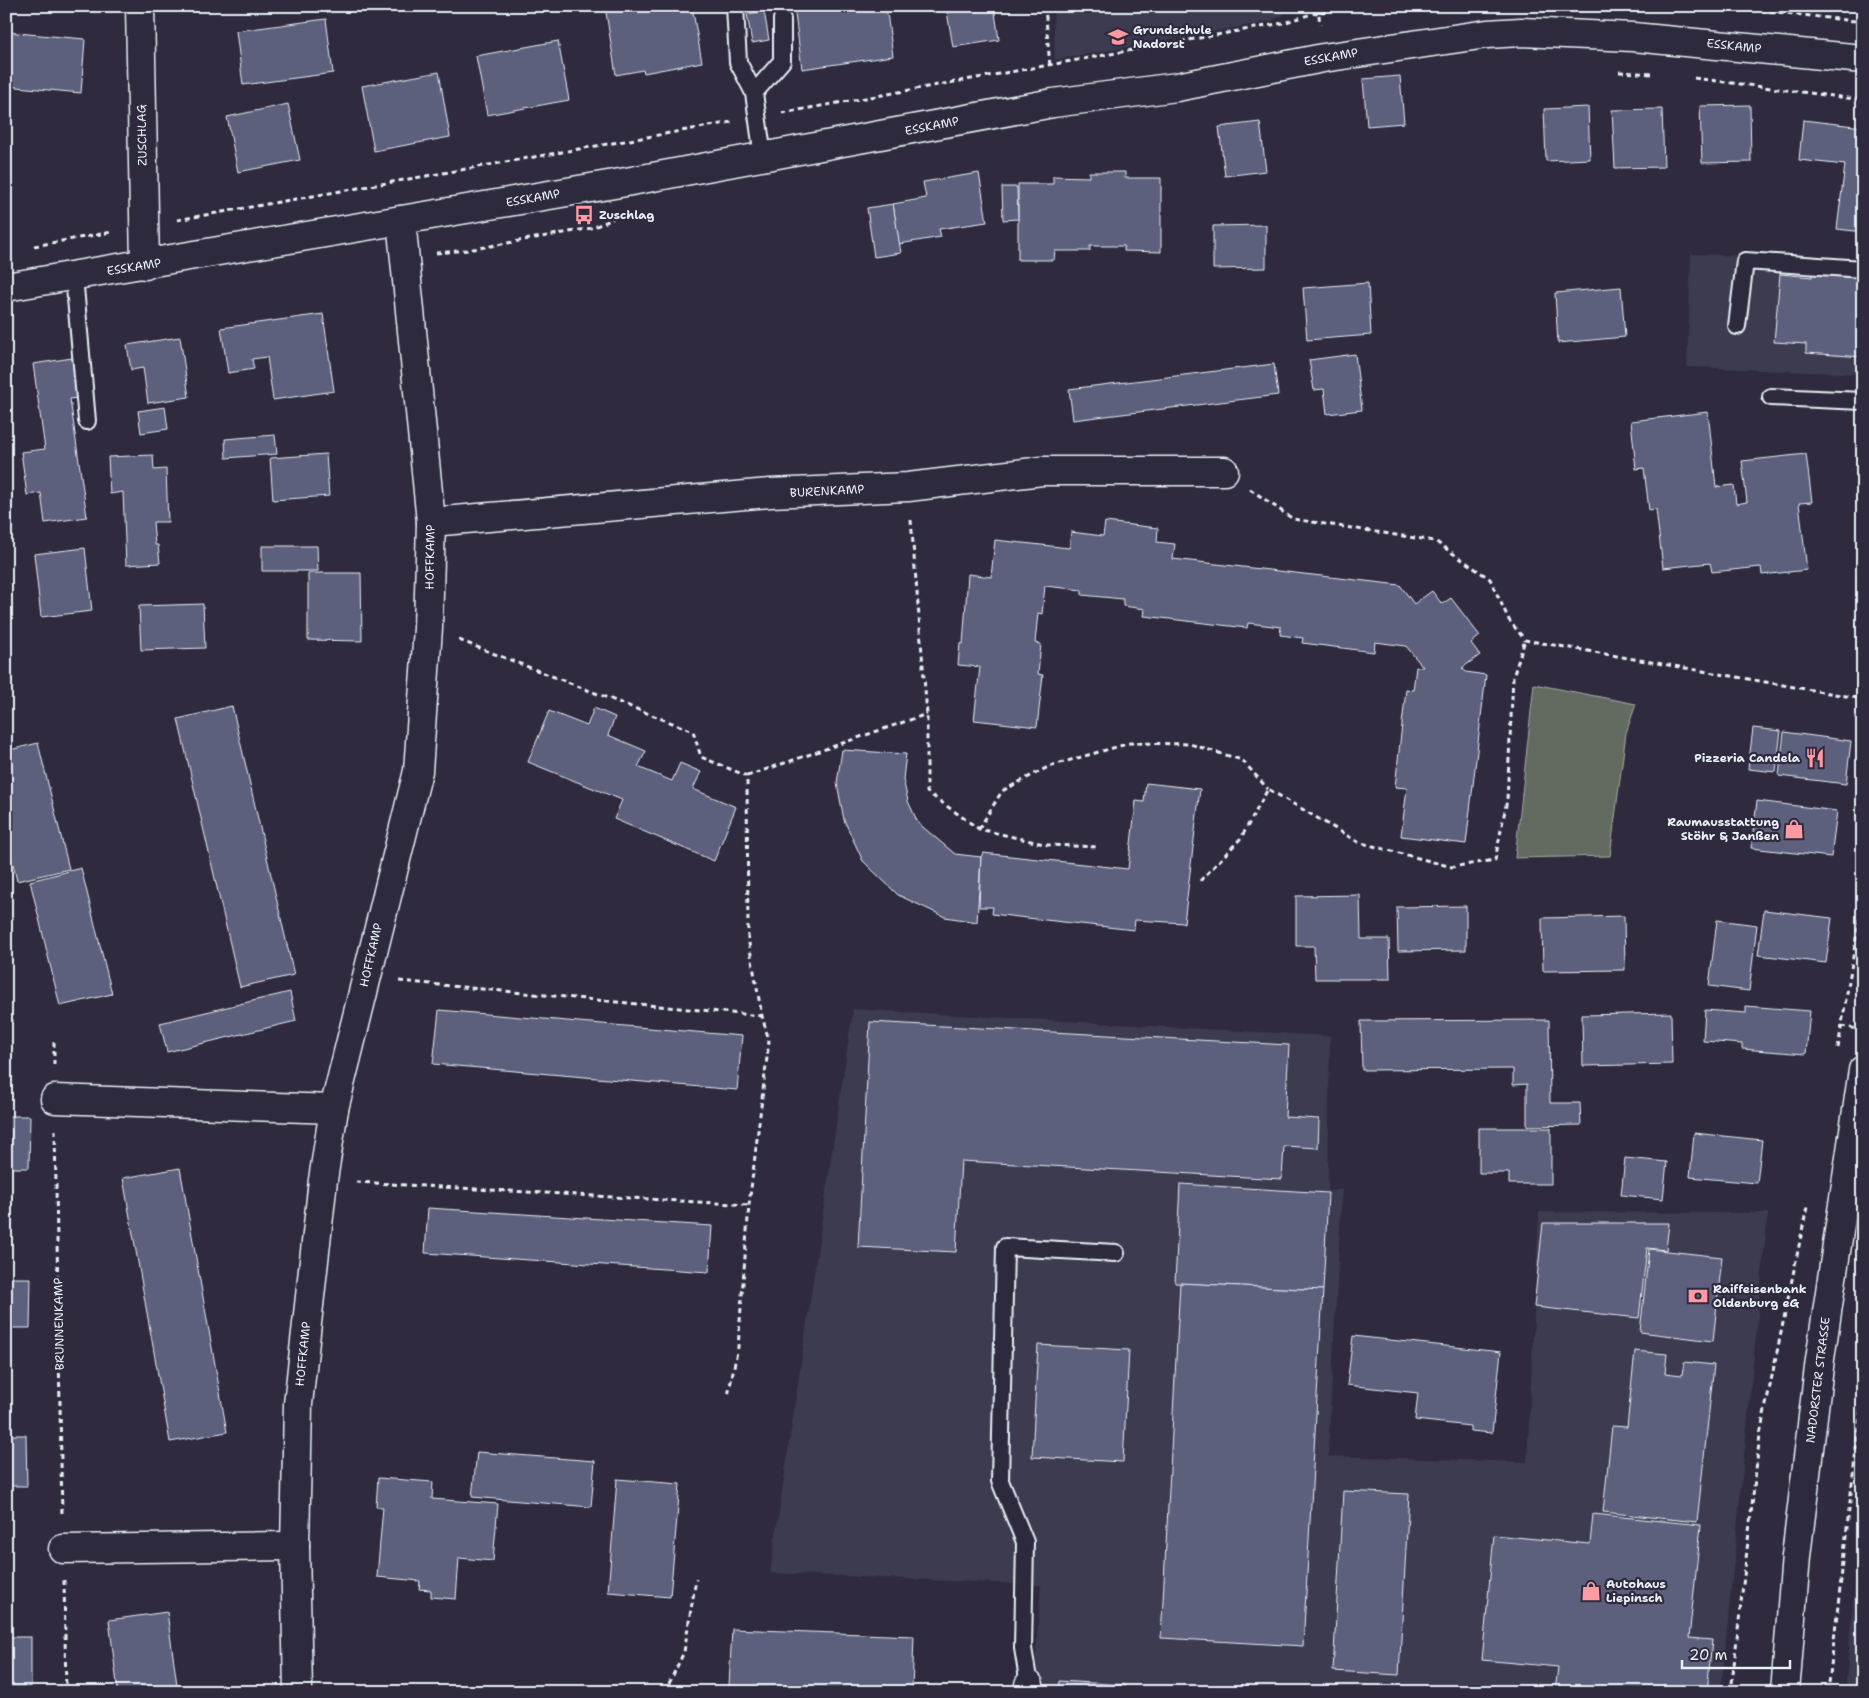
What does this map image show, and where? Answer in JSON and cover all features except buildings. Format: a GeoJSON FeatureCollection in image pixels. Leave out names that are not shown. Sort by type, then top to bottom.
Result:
{"type":"FeatureCollection","features":[{"type":"Feature","properties":{"kind":"street","name":"ZUSCHLAG"},"geometry":{"type":"LineString","coordinates":[[140,6],[145,265]]}},
{"type":"Feature","properties":{"kind":"street","name":"ESSKAMP"},"geometry":{"type":"LineString","coordinates":[[6,287],[145,265],[330,230],[401,220],[764,157],[1053,103],[1177,86],[1323,58],[1487,34],[1521,32],[1624,36],[1863,59]]}},
{"type":"Feature","properties":{"kind":"street","name":"HOFFKAMP"},"geometry":{"type":"LineString","coordinates":[[298,1692],[296,1546],[298,1404],[323,1180],[334,1109],[418,771],[428,628],[431,522],[401,220]]}},
{"type":"Feature","properties":{"kind":"street","name":"BURENKAMP"},"geometry":{"type":"LineString","coordinates":[[431,522],[770,493],[908,487],[1042,471],[1224,471]]}},
{"type":"Feature","properties":{"kind":"street","name":"NADORSTER STRASSE"},"geometry":{"type":"LineString","coordinates":[[1785,1692],[1796,1556],[1820,1359],[1863,1070]]}},
{"type":"Feature","properties":{"kind":"street"},"geometry":{"type":"LineString","coordinates":[[55,1099],[334,1109]]}},
{"type":"Feature","properties":{"kind":"street"},"geometry":{"type":"LineString","coordinates":[[63,1549],[296,1546]]}},
{"type":"Feature","properties":{"kind":"lane"},"geometry":{"type":"LineString","coordinates":[[735,6],[738,62],[754,93],[764,157]]}},
{"type":"Feature","properties":{"kind":"lane"},"geometry":{"type":"LineString","coordinates":[[754,93],[782,61],[782,19]]}},
{"type":"Feature","properties":{"kind":"lane"},"geometry":{"type":"LineString","coordinates":[[1737,326],[1745,261],[1863,270]]}},
{"type":"Feature","properties":{"kind":"lane"},"geometry":{"type":"LineString","coordinates":[[74,276],[87,421]]}},
{"type":"Feature","properties":{"kind":"lane"},"geometry":{"type":"LineString","coordinates":[[1772,397],[1863,401]]}},
{"type":"Feature","properties":{"kind":"lane"},"geometry":{"type":"LineString","coordinates":[[1029,1688],[1023,1648],[1025,1542],[1000,1480],[1005,1246],[1116,1253]]}},
{"type":"Feature","properties":{"kind":"path"},"geometry":{"type":"LineString","coordinates":[[1045,6],[1053,103]]}},
{"type":"Feature","properties":{"kind":"path"},"geometry":{"type":"LineString","coordinates":[[26,248],[1050,66],[1283,22],[1318,12],[1377,6]]}},
{"type":"Feature","properties":{"kind":"path"},"geometry":{"type":"LineString","coordinates":[[1725,6],[1863,22]]}},
{"type":"Feature","properties":{"kind":"path"},"geometry":{"type":"LineString","coordinates":[[1615,71],[1654,74]]}},
{"type":"Feature","properties":{"kind":"path"},"geometry":{"type":"LineString","coordinates":[[1693,78],[1863,100]]}},
{"type":"Feature","properties":{"kind":"path"},"geometry":{"type":"LineString","coordinates":[[405,255],[478,248],[592,228],[618,218]]}},
{"type":"Feature","properties":{"kind":"path"},"geometry":{"type":"LineString","coordinates":[[1224,471],[1293,519],[1436,541],[1490,579],[1509,620],[1525,640],[1863,699]]}},
{"type":"Feature","properties":{"kind":"path"},"geometry":{"type":"LineString","coordinates":[[908,487],[927,714],[928,792],[979,829],[1048,845],[1099,847]]}},
{"type":"Feature","properties":{"kind":"path"},"geometry":{"type":"LineString","coordinates":[[428,628],[693,731],[701,757],[747,776],[927,714]]}},
{"type":"Feature","properties":{"kind":"path"},"geometry":{"type":"LineString","coordinates":[[979,829],[1002,791],[1050,766],[1130,742],[1190,744],[1242,760],[1268,789],[1358,842],[1452,867],[1495,860],[1507,800],[1513,677],[1525,640]]}},
{"type":"Feature","properties":{"kind":"path"},"geometry":{"type":"LineString","coordinates":[[728,1396],[738,1347],[749,1205],[769,1041],[762,1016],[748,938],[747,776]]}},
{"type":"Feature","properties":{"kind":"path"},"geometry":{"type":"LineString","coordinates":[[1200,881],[1241,838],[1268,789]]}},
{"type":"Feature","properties":{"kind":"path"},"geometry":{"type":"LineString","coordinates":[[1836,1054],[1863,896]]}},
{"type":"Feature","properties":{"kind":"path"},"geometry":{"type":"LineString","coordinates":[[366,978],[762,1016]]}},
{"type":"Feature","properties":{"kind":"path"},"geometry":{"type":"LineString","coordinates":[[1841,1026],[1863,1030]]}},
{"type":"Feature","properties":{"kind":"path","name":"BRUNNENKAMP"},"geometry":{"type":"LineString","coordinates":[[54,1042],[66,1692]]}},
{"type":"Feature","properties":{"kind":"path"},"geometry":{"type":"LineString","coordinates":[[323,1180],[749,1205]]}},
{"type":"Feature","properties":{"kind":"path"},"geometry":{"type":"LineString","coordinates":[[1731,1692],[1760,1434],[1808,1200]]}},
{"type":"Feature","properties":{"kind":"path"},"geometry":{"type":"LineString","coordinates":[[1828,1692],[1863,1389]]}},
{"type":"Feature","properties":{"kind":"path"},"geometry":{"type":"LineString","coordinates":[[665,1692],[684,1652],[696,1579]]}},
{"type":"Feature","properties":{"kind":"shaded area","name":"Grundschule Nadorst"},"geometry":{"type":"Polygon","coordinates":[[[1053,6],[1299,6],[1272,21],[1055,60],[1053,6]]]}},
{"type":"Feature","properties":{"kind":"shaded area"},"geometry":{"type":"Polygon","coordinates":[[[1691,254],[1863,260],[1863,374],[1687,367],[1691,254]]]}},
{"type":"Feature","properties":{"kind":"shaded area"},"geometry":{"type":"Polygon","coordinates":[[[853,1009],[1330,1036],[1328,1192],[1342,1189],[1328,1456],[1527,1462],[1539,1212],[1768,1213],[1721,1692],[1033,1692],[1041,1585],[770,1573],[853,1009]]]}},
{"type":"Feature","properties":{"kind":"shaded area"},"geometry":{"type":"Polygon","coordinates":[[[1863,1492],[1863,1692],[1845,1692],[1863,1492]]]}},
{"type":"Feature","properties":{"kind":"green space"},"geometry":{"type":"Polygon","coordinates":[[[1534,684],[1636,704],[1626,733],[1610,856],[1515,858],[1534,684]]]}},
{"type":"Feature","properties":{"kind":"place","name":"Grundschule Nadorst"},"geometry":{"type":"Point","coordinates":[1118,37]}},
{"type":"Feature","properties":{"kind":"place","name":"Zuschlag"},"geometry":{"type":"Point","coordinates":[584,215]}},
{"type":"Feature","properties":{"kind":"place","name":"Pizzeria Candela"},"geometry":{"type":"Point","coordinates":[1815,758]}},
{"type":"Feature","properties":{"kind":"place","name":"Raumausstattung Stöhr & Janßen"},"geometry":{"type":"Point","coordinates":[1794,829]}},
{"type":"Feature","properties":{"kind":"place","name":"Raiffeisenbank Oldenburg eG"},"geometry":{"type":"Point","coordinates":[1698,1296]}},
{"type":"Feature","properties":{"kind":"place","name":"Autohaus Liepinsch"},"geometry":{"type":"Point","coordinates":[1591,1591]}}]}
